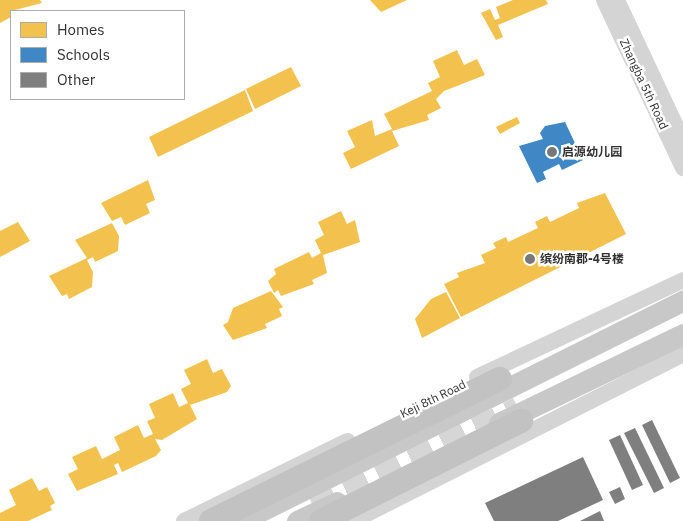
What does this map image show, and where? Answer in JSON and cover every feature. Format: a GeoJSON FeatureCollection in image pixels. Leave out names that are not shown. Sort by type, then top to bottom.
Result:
{"type":"FeatureCollection","features":[{"type":"Feature","properties":{"kind":"highway"},"geometry":{"type":"LineString","coordinates":[[211,521],[500,379]]}},
{"type":"Feature","properties":{"kind":"highway"},"geometry":{"type":"LineString","coordinates":[[321,521],[521,421]]}},
{"type":"Feature","properties":{"kind":"main road","name":"Keji 8th Road"},"geometry":{"type":"LineString","coordinates":[[240,521],[683,301]]}},
{"type":"Feature","properties":{"kind":"main road"},"geometry":{"type":"LineString","coordinates":[[297,521],[683,334]]}},
{"type":"Feature","properties":{"kind":"street","name":"Zhangba 5th Road"},"geometry":{"type":"LineString","coordinates":[[604,0],[683,168]]}},
{"type":"Feature","properties":{"kind":"street","name":"Zhangba 5th Road"},"geometry":{"type":"LineString","coordinates":[[618,0],[683,141]]}},
{"type":"Feature","properties":{"kind":"street","name":"Keji 8th Road"},"geometry":{"type":"LineString","coordinates":[[184,521],[683,280]]}},
{"type":"Feature","properties":{"kind":"street"},"geometry":{"type":"LineString","coordinates":[[352,521],[683,354]]}},
{"type":"Feature","properties":{"kind":"building: Homes"},"geometry":{"type":"Polygon","coordinates":[[[0,0],[40,0],[42,3],[10,10],[10,18],[0,23],[0,0]]]}},
{"type":"Feature","properties":{"kind":"building: Homes"},"geometry":{"type":"Polygon","coordinates":[[[370,0],[407,0],[381,12],[370,0]]]}},
{"type":"Feature","properties":{"kind":"building: Homes"},"geometry":{"type":"Polygon","coordinates":[[[513,0],[546,0],[548,4],[498,25],[503,37],[496,40],[481,13],[490,9],[495,20],[500,18],[496,7],[513,0]]]}},
{"type":"Feature","properties":{"kind":"building: Homes"},"geometry":{"type":"Polygon","coordinates":[[[457,50],[464,65],[477,59],[485,75],[444,91],[436,99],[441,108],[427,115],[429,120],[392,131],[399,146],[351,169],[343,153],[355,147],[347,131],[372,120],[375,136],[392,129],[384,114],[432,91],[428,83],[440,77],[433,61],[457,50]]]}},
{"type":"Feature","properties":{"kind":"building: Homes"},"geometry":{"type":"Polygon","coordinates":[[[291,67],[301,86],[255,109],[246,89],[291,67]]]}},
{"type":"Feature","properties":{"kind":"building: Homes"},"geometry":{"type":"Polygon","coordinates":[[[245,90],[253,111],[158,157],[149,137],[245,90]]]}},
{"type":"Feature","properties":{"kind":"building: Homes"},"geometry":{"type":"Polygon","coordinates":[[[517,117],[520,123],[500,134],[496,127],[517,117]]]}},
{"type":"Feature","properties":{"kind":"building: Homes"},"geometry":{"type":"Polygon","coordinates":[[[148,180],[155,200],[146,204],[150,213],[125,225],[121,217],[112,221],[101,203],[148,180]]]}},
{"type":"Feature","properties":{"kind":"building: Homes","name":"缤纷南郡-4号楼"},"geometry":{"type":"Polygon","coordinates":[[[605,193],[626,234],[461,317],[444,284],[459,277],[457,273],[485,263],[481,255],[496,248],[493,243],[506,237],[508,242],[538,228],[535,222],[547,216],[550,222],[579,208],[577,203],[605,193]]]}},
{"type":"Feature","properties":{"kind":"building: Homes"},"geometry":{"type":"Polygon","coordinates":[[[341,211],[347,224],[355,220],[360,242],[323,255],[327,273],[312,280],[314,284],[281,296],[278,290],[274,293],[268,281],[276,274],[274,269],[309,252],[312,258],[321,253],[315,240],[324,235],[318,222],[341,211]]]}},
{"type":"Feature","properties":{"kind":"building: Homes"},"geometry":{"type":"Polygon","coordinates":[[[18,222],[30,241],[0,257],[0,231],[18,222]]]}},
{"type":"Feature","properties":{"kind":"building: Homes"},"geometry":{"type":"Polygon","coordinates":[[[112,223],[119,236],[118,251],[95,262],[93,257],[87,260],[93,272],[92,287],[69,299],[67,294],[62,296],[49,276],[87,258],[75,240],[112,223]]]}},
{"type":"Feature","properties":{"kind":"building: Homes"},"geometry":{"type":"Polygon","coordinates":[[[271,291],[283,307],[279,309],[282,316],[265,324],[267,328],[233,340],[223,325],[228,322],[233,308],[271,291]]]}},
{"type":"Feature","properties":{"kind":"building: Homes"},"geometry":{"type":"Polygon","coordinates":[[[446,292],[460,318],[422,338],[415,319],[431,299],[446,292]]]}},
{"type":"Feature","properties":{"kind":"building: Homes"},"geometry":{"type":"Polygon","coordinates":[[[207,359],[213,373],[222,369],[231,386],[227,392],[190,405],[197,419],[162,440],[155,439],[161,450],[156,456],[122,472],[118,463],[114,465],[118,474],[77,491],[68,474],[78,469],[72,457],[96,446],[102,459],[120,450],[114,437],[138,425],[144,438],[153,434],[147,421],[155,418],[149,404],[173,393],[179,407],[188,403],[181,389],[191,384],[184,370],[207,359]]]}},
{"type":"Feature","properties":{"kind":"building: Homes"},"geometry":{"type":"Polygon","coordinates":[[[32,478],[39,491],[47,487],[55,503],[50,506],[52,510],[28,521],[0,521],[0,513],[16,505],[9,490],[32,478]]]}},
{"type":"Feature","properties":{"kind":"building: Schools"},"geometry":{"type":"Polygon","coordinates":[[[565,122],[583,160],[562,170],[559,164],[543,172],[546,179],[537,183],[519,146],[543,139],[540,133],[545,126],[565,122]]]}},
{"type":"Feature","properties":{"kind":"building: Other"},"geometry":{"type":"Polygon","coordinates":[[[652,420],[680,478],[670,483],[642,425],[652,420]]]}},
{"type":"Feature","properties":{"kind":"building: Other"},"geometry":{"type":"Polygon","coordinates":[[[635,428],[664,488],[654,493],[624,433],[635,428]]]}},
{"type":"Feature","properties":{"kind":"building: Other"},"geometry":{"type":"Polygon","coordinates":[[[620,435],[643,485],[632,490],[609,440],[620,435]]]}},
{"type":"Feature","properties":{"kind":"building: Other"},"geometry":{"type":"Polygon","coordinates":[[[583,457],[603,500],[558,521],[494,521],[485,503],[583,457]]]}},
{"type":"Feature","properties":{"kind":"building: Other"},"geometry":{"type":"Polygon","coordinates":[[[620,487],[625,499],[615,504],[609,492],[620,487]]]}},
{"type":"Feature","properties":{"kind":"building: Other"},"geometry":{"type":"Polygon","coordinates":[[[600,511],[604,521],[580,521],[600,511]]]}},
{"type":"Feature","properties":{"kind":"tunnel"},"geometry":{"type":"LineString","coordinates":[[314,508],[518,409]]}},
{"type":"Feature","properties":{"kind":"place","name":"启源幼儿园"},"geometry":{"type":"Point","coordinates":[552,152]}},
{"type":"Feature","properties":{"kind":"place","name":"缤纷南郡-4号楼"},"geometry":{"type":"Point","coordinates":[530,259]}}]}
